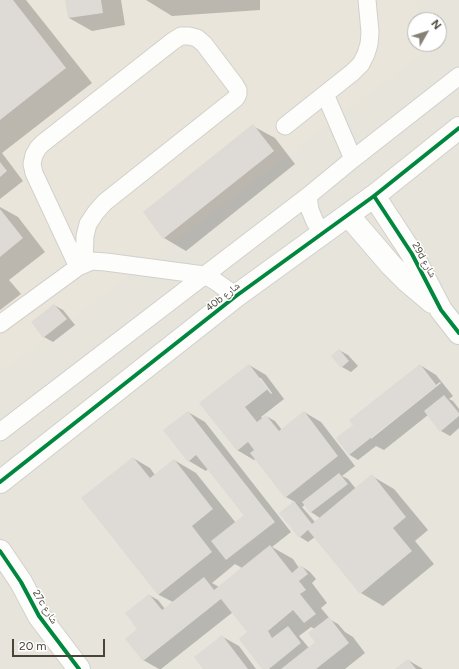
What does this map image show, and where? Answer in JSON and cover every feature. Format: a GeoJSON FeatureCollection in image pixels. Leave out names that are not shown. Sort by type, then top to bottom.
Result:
{"type":"FeatureCollection","features":[{"type":"Feature","properties":{"kind":"street","name":"40b شارع"},"geometry":{"type":"LineString","coordinates":[[0,482],[236,296],[374,196],[459,128]]}},
{"type":"Feature","properties":{"kind":"street","name":"29d شارع"},"geometry":{"type":"LineString","coordinates":[[374,196],[412,254],[441,310],[459,333]]}},
{"type":"Feature","properties":{"kind":"street","name":"29d شارع"},"geometry":{"type":"LineString","coordinates":[[348,215],[391,265],[441,310]]}},
{"type":"Feature","properties":{"kind":"street","name":"27c شارع"},"geometry":{"type":"LineString","coordinates":[[0,550],[21,582],[39,616]]}},
{"type":"Feature","properties":{"kind":"street","name":"27c شارع"},"geometry":{"type":"LineString","coordinates":[[0,577],[39,616],[79,669]]}},
{"type":"Feature","properties":{"kind":"lane"},"geometry":{"type":"LineString","coordinates":[[285,126],[361,64],[369,44],[370,32],[367,0]]}},
{"type":"Feature","properties":{"kind":"lane"},"geometry":{"type":"LineString","coordinates":[[181,36],[197,38],[204,44],[236,85],[238,94],[236,98],[105,202],[88,224],[81,265],[34,173],[32,164],[34,155],[43,143],[173,41],[181,36]]}},
{"type":"Feature","properties":{"kind":"lane"},"geometry":{"type":"LineString","coordinates":[[0,432],[308,196],[459,76]]}},
{"type":"Feature","properties":{"kind":"lane"},"geometry":{"type":"LineString","coordinates":[[325,94],[353,159]]}},
{"type":"Feature","properties":{"kind":"lane"},"geometry":{"type":"LineString","coordinates":[[308,196],[310,210],[323,233]]}},
{"type":"Feature","properties":{"kind":"lane"},"geometry":{"type":"LineString","coordinates":[[0,324],[81,265],[92,262],[106,262],[204,275],[236,296]]}},
{"type":"Feature","properties":{"kind":"shaded area"},"geometry":{"type":"Polygon","coordinates":[[[0,0],[459,0],[459,669],[0,669],[0,0]]]}},
{"type":"Feature","properties":{"kind":"shaded area"},"geometry":{"type":"Polygon","coordinates":[[[0,0],[416,0],[418,12],[407,12],[407,52],[422,52],[422,54],[0,373],[0,0]]]}},
{"type":"Feature","properties":{"kind":"building"},"geometry":{"type":"Polygon","coordinates":[[[0,0],[13,0],[66,68],[0,120],[0,0]]]}},
{"type":"Feature","properties":{"kind":"building"},"geometry":{"type":"Polygon","coordinates":[[[65,0],[101,0],[103,13],[68,18],[65,0]]]}},
{"type":"Feature","properties":{"kind":"building"},"geometry":{"type":"Polygon","coordinates":[[[253,124],[274,151],[163,239],[143,212],[253,124]]]}},
{"type":"Feature","properties":{"kind":"building"},"geometry":{"type":"Polygon","coordinates":[[[0,162],[7,171],[0,177],[0,162]]]}},
{"type":"Feature","properties":{"kind":"building"},"geometry":{"type":"Polygon","coordinates":[[[0,209],[23,238],[0,257],[0,209]]]}},
{"type":"Feature","properties":{"kind":"building"},"geometry":{"type":"Polygon","coordinates":[[[54,304],[67,319],[43,338],[31,322],[54,304]]]}},
{"type":"Feature","properties":{"kind":"building"},"geometry":{"type":"Polygon","coordinates":[[[339,349],[349,361],[341,368],[331,356],[339,349]]]}},
{"type":"Feature","properties":{"kind":"building"},"geometry":{"type":"Polygon","coordinates":[[[249,364],[268,389],[245,407],[257,422],[266,415],[279,431],[304,411],[338,456],[285,498],[250,453],[254,450],[248,442],[237,451],[199,403],[249,364]]]}},
{"type":"Feature","properties":{"kind":"building"},"geometry":{"type":"Polygon","coordinates":[[[420,364],[437,386],[349,455],[336,438],[353,425],[349,420],[420,364]]]}},
{"type":"Feature","properties":{"kind":"building"},"geometry":{"type":"Polygon","coordinates":[[[444,395],[459,413],[459,416],[440,432],[424,411],[444,395]]]}},
{"type":"Feature","properties":{"kind":"building"},"geometry":{"type":"Polygon","coordinates":[[[188,411],[275,522],[226,560],[211,541],[244,515],[196,455],[188,462],[163,430],[188,411]]]}},
{"type":"Feature","properties":{"kind":"building"},"geometry":{"type":"Polygon","coordinates":[[[133,457],[150,478],[174,459],[213,509],[192,526],[212,552],[158,595],[81,498],[133,457]]]}},
{"type":"Feature","properties":{"kind":"building"},"geometry":{"type":"Polygon","coordinates":[[[339,473],[348,484],[310,513],[302,502],[339,473]]]}},
{"type":"Feature","properties":{"kind":"building"},"geometry":{"type":"Polygon","coordinates":[[[372,474],[406,517],[393,528],[412,551],[360,594],[308,530],[299,538],[279,513],[294,501],[312,524],[372,474]]]}},
{"type":"Feature","properties":{"kind":"building"},"geometry":{"type":"Polygon","coordinates":[[[270,545],[292,573],[301,565],[308,574],[299,581],[306,590],[300,594],[316,614],[304,623],[293,610],[268,631],[272,638],[288,626],[301,643],[269,669],[262,669],[239,639],[247,632],[221,599],[143,661],[125,639],[137,629],[125,613],[149,594],[162,610],[204,577],[214,590],[270,545]]]}},
{"type":"Feature","properties":{"kind":"building"},"geometry":{"type":"Polygon","coordinates":[[[329,617],[349,643],[316,669],[281,669],[315,642],[308,633],[329,617]]]}},
{"type":"Feature","properties":{"kind":"building"},"geometry":{"type":"Polygon","coordinates":[[[222,635],[248,669],[203,669],[194,657],[222,635]]]}},
{"type":"Feature","properties":{"kind":"building"},"geometry":{"type":"Polygon","coordinates":[[[408,659],[416,669],[395,669],[408,659]]]}},
{"type":"Feature","properties":{"kind":"cycle path"},"geometry":{"type":"LineString","coordinates":[[0,482],[236,296],[374,196],[459,128]]}},
{"type":"Feature","properties":{"kind":"cycle path"},"geometry":{"type":"LineString","coordinates":[[374,196],[412,254],[441,310],[459,333]]}},
{"type":"Feature","properties":{"kind":"cycle path"},"geometry":{"type":"LineString","coordinates":[[0,551],[21,582],[39,616],[79,669]]}}]}
